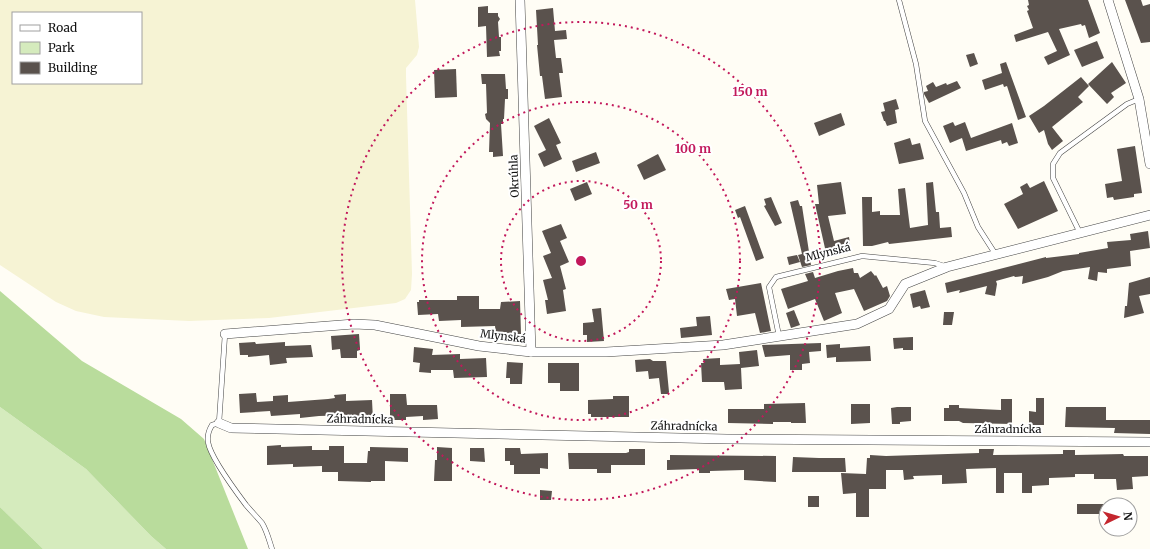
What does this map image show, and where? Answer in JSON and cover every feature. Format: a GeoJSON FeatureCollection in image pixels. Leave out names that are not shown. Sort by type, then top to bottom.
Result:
{"type":"FeatureCollection","features":[{"type":"Feature","properties":{"kind":"street","name":"Okrúhla"},"geometry":{"type":"LineString","coordinates":[[520,0],[531,352]]}},
{"type":"Feature","properties":{"kind":"street"},"geometry":{"type":"LineString","coordinates":[[1108,0],[1139,99],[1148,143],[1150,164]]}},
{"type":"Feature","properties":{"kind":"street","name":"Mlynská"},"geometry":{"type":"LineString","coordinates":[[225,334],[354,324],[375,325],[478,346],[531,352],[606,352],[723,345],[857,324],[889,309],[905,284],[947,267],[1150,215]]}},
{"type":"Feature","properties":{"kind":"street","name":"Záhradnícka"},"geometry":{"type":"LineString","coordinates":[[219,423],[231,428],[727,439],[1150,442]]}},
{"type":"Feature","properties":{"kind":"lane"},"geometry":{"type":"LineString","coordinates":[[899,0],[916,64],[925,121],[964,193],[978,227],[996,255]]}},
{"type":"Feature","properties":{"kind":"lane"},"geometry":{"type":"LineString","coordinates":[[1080,233],[1053,178],[1053,164],[1060,152],[1127,104],[1139,99]]}},
{"type":"Feature","properties":{"kind":"lane","name":"Mlynská"},"geometry":{"type":"LineString","coordinates":[[779,336],[769,287],[776,277],[862,256],[935,263],[947,267]]}},
{"type":"Feature","properties":{"kind":"lane"},"geometry":{"type":"LineString","coordinates":[[225,334],[219,423],[212,425],[208,433],[208,442],[212,454],[246,505],[262,524],[267,533],[272,549]]}},
{"type":"Feature","properties":{"kind":"shaded area"},"geometry":{"type":"Polygon","coordinates":[[[0,0],[415,0],[419,47],[417,55],[406,68],[412,274],[411,290],[405,299],[396,303],[269,318],[189,321],[104,317],[76,311],[56,302],[0,265],[0,0]]]}},
{"type":"Feature","properties":{"kind":"green space"},"geometry":{"type":"Polygon","coordinates":[[[0,291],[82,361],[181,419],[204,439],[248,549],[166,549],[151,536],[86,469],[0,407],[0,291]]]}},
{"type":"Feature","properties":{"kind":"green space"},"geometry":{"type":"Polygon","coordinates":[[[0,407],[86,469],[151,536],[166,549],[43,549],[0,507],[0,407]]]}},
{"type":"Feature","properties":{"kind":"green space"},"geometry":{"type":"Polygon","coordinates":[[[0,507],[41,547],[43,549],[0,549],[0,507]]]}},
{"type":"Feature","properties":{"kind":"building"},"geometry":{"type":"Polygon","coordinates":[[[1028,0],[1088,0],[1100,33],[1089,38],[1085,25],[1082,26],[1081,24],[1059,29],[1070,55],[1048,65],[1044,57],[1057,51],[1048,32],[1016,42],[1014,35],[1033,28],[1027,11],[1029,10],[1027,6],[1029,5],[1028,0]]]}},
{"type":"Feature","properties":{"kind":"building"},"geometry":{"type":"Polygon","coordinates":[[[1125,0],[1141,0],[1143,6],[1150,4],[1150,42],[1141,43],[1125,0]]]}},
{"type":"Feature","properties":{"kind":"building"},"geometry":{"type":"Polygon","coordinates":[[[488,6],[488,13],[498,13],[500,19],[498,22],[499,37],[501,37],[501,51],[499,51],[500,56],[487,57],[486,26],[478,27],[478,7],[488,6]]]}},
{"type":"Feature","properties":{"kind":"building"},"geometry":{"type":"Polygon","coordinates":[[[553,8],[555,31],[566,30],[567,39],[554,40],[556,58],[561,58],[563,73],[559,73],[562,97],[545,99],[542,76],[540,76],[536,10],[553,8]]]}},
{"type":"Feature","properties":{"kind":"building"},"geometry":{"type":"Polygon","coordinates":[[[1097,41],[1104,58],[1082,67],[1074,50],[1097,41]]]}},
{"type":"Feature","properties":{"kind":"building"},"geometry":{"type":"Polygon","coordinates":[[[974,53],[978,64],[970,67],[966,55],[974,53]]]}},
{"type":"Feature","properties":{"kind":"building"},"geometry":{"type":"Polygon","coordinates":[[[1006,62],[1026,117],[1018,120],[1007,86],[1004,87],[1003,84],[985,90],[982,80],[1002,73],[1000,64],[1006,62]]]}},
{"type":"Feature","properties":{"kind":"building"},"geometry":{"type":"Polygon","coordinates":[[[1112,62],[1126,83],[1111,93],[1114,97],[1107,104],[1088,84],[1112,62]]]}},
{"type":"Feature","properties":{"kind":"building"},"geometry":{"type":"Polygon","coordinates":[[[456,69],[457,97],[435,98],[434,70],[456,69]]]}},
{"type":"Feature","properties":{"kind":"building"},"geometry":{"type":"Polygon","coordinates":[[[481,74],[505,74],[508,99],[505,99],[504,119],[503,124],[501,124],[503,156],[493,157],[493,152],[489,152],[490,123],[486,119],[485,114],[487,113],[486,84],[482,84],[481,74]]]}},
{"type":"Feature","properties":{"kind":"building"},"geometry":{"type":"Polygon","coordinates":[[[1081,77],[1089,86],[1078,97],[1083,102],[1052,127],[1063,141],[1052,150],[1048,144],[1044,130],[1039,133],[1029,116],[1081,77]]]}},
{"type":"Feature","properties":{"kind":"building"},"geometry":{"type":"Polygon","coordinates":[[[957,81],[961,88],[929,103],[924,94],[924,92],[928,91],[926,86],[933,82],[936,87],[957,81]]]}},
{"type":"Feature","properties":{"kind":"building"},"geometry":{"type":"Polygon","coordinates":[[[896,99],[899,109],[895,110],[897,123],[887,126],[881,112],[885,111],[883,103],[896,99]]]}},
{"type":"Feature","properties":{"kind":"building"},"geometry":{"type":"Polygon","coordinates":[[[841,113],[845,125],[819,136],[814,123],[841,113]]]}},
{"type":"Feature","properties":{"kind":"building"},"geometry":{"type":"Polygon","coordinates":[[[549,118],[561,143],[556,145],[562,159],[544,167],[538,154],[546,150],[534,126],[549,118]]]}},
{"type":"Feature","properties":{"kind":"building"},"geometry":{"type":"Polygon","coordinates":[[[953,122],[955,126],[965,122],[971,138],[1012,123],[1018,143],[1009,146],[1007,142],[1002,144],[1001,140],[966,151],[962,138],[950,143],[943,126],[953,122]]]}},
{"type":"Feature","properties":{"kind":"building"},"geometry":{"type":"Polygon","coordinates":[[[910,138],[912,145],[920,143],[924,159],[899,164],[894,143],[910,138]]]}},
{"type":"Feature","properties":{"kind":"building"},"geometry":{"type":"Polygon","coordinates":[[[1135,146],[1142,193],[1134,194],[1134,197],[1114,200],[1113,197],[1107,198],[1105,184],[1122,181],[1117,149],[1135,146]]]}},
{"type":"Feature","properties":{"kind":"building"},"geometry":{"type":"Polygon","coordinates":[[[596,152],[600,163],[576,172],[572,161],[596,152]]]}},
{"type":"Feature","properties":{"kind":"building"},"geometry":{"type":"Polygon","coordinates":[[[658,154],[666,170],[644,180],[637,165],[658,154]]]}},
{"type":"Feature","properties":{"kind":"building"},"geometry":{"type":"Polygon","coordinates":[[[1044,181],[1058,211],[1018,229],[1004,204],[1023,194],[1020,187],[1027,183],[1030,188],[1044,181]]]}},
{"type":"Feature","properties":{"kind":"building"},"geometry":{"type":"Polygon","coordinates":[[[587,182],[592,194],[575,201],[570,189],[587,182]]]}},
{"type":"Feature","properties":{"kind":"building"},"geometry":{"type":"Polygon","coordinates":[[[841,182],[846,214],[828,216],[834,241],[849,237],[851,251],[827,257],[815,204],[819,204],[817,185],[841,182]]]}},
{"type":"Feature","properties":{"kind":"building"},"geometry":{"type":"Polygon","coordinates":[[[933,182],[936,212],[939,212],[940,228],[951,227],[952,237],[889,244],[888,242],[872,246],[863,246],[862,197],[872,197],[872,212],[880,211],[880,215],[900,215],[898,189],[905,188],[910,228],[928,225],[926,183],[933,182]]]}},
{"type":"Feature","properties":{"kind":"building"},"geometry":{"type":"Polygon","coordinates":[[[771,197],[782,223],[775,226],[764,206],[766,205],[764,199],[771,197]]]}},
{"type":"Feature","properties":{"kind":"building"},"geometry":{"type":"Polygon","coordinates":[[[798,200],[800,206],[802,206],[811,265],[802,267],[798,255],[802,254],[790,202],[798,200]]]}},
{"type":"Feature","properties":{"kind":"building"},"geometry":{"type":"Polygon","coordinates":[[[745,206],[764,258],[756,261],[740,217],[738,218],[735,210],[745,206]]]}},
{"type":"Feature","properties":{"kind":"building"},"geometry":{"type":"Polygon","coordinates":[[[561,224],[567,238],[560,241],[569,262],[560,266],[566,289],[563,290],[566,311],[547,314],[545,300],[548,300],[543,280],[552,278],[543,256],[551,253],[542,231],[561,224]]]}},
{"type":"Feature","properties":{"kind":"building"},"geometry":{"type":"Polygon","coordinates":[[[1148,231],[1150,248],[1130,251],[1131,266],[1107,269],[1107,273],[1098,272],[1097,281],[1088,279],[1090,267],[1063,271],[1022,284],[1023,276],[1014,276],[996,281],[995,296],[985,294],[987,286],[959,293],[960,290],[947,293],[945,283],[1046,257],[1079,254],[1108,248],[1107,242],[1131,240],[1130,234],[1148,231]]]}},
{"type":"Feature","properties":{"kind":"building"},"geometry":{"type":"Polygon","coordinates":[[[797,255],[800,262],[789,265],[787,257],[797,255]]]}},
{"type":"Feature","properties":{"kind":"building"},"geometry":{"type":"Polygon","coordinates":[[[853,268],[854,273],[858,273],[860,278],[871,271],[875,276],[876,275],[883,288],[887,286],[890,296],[887,301],[864,311],[854,289],[835,293],[842,313],[824,321],[815,299],[788,309],[781,289],[808,281],[805,274],[813,272],[815,278],[853,268]]]}},
{"type":"Feature","properties":{"kind":"building"},"geometry":{"type":"Polygon","coordinates":[[[1150,277],[1150,294],[1139,296],[1144,313],[1124,318],[1125,306],[1127,306],[1129,283],[1150,277]]]}},
{"type":"Feature","properties":{"kind":"building"},"geometry":{"type":"Polygon","coordinates":[[[761,283],[771,331],[760,333],[755,313],[737,316],[735,299],[729,300],[726,289],[761,283]]]}},
{"type":"Feature","properties":{"kind":"building"},"geometry":{"type":"Polygon","coordinates":[[[925,290],[930,307],[921,309],[920,306],[913,308],[910,294],[925,290]]]}},
{"type":"Feature","properties":{"kind":"building"},"geometry":{"type":"Polygon","coordinates":[[[457,296],[479,296],[479,309],[500,309],[501,302],[520,301],[521,334],[496,335],[495,326],[461,327],[461,320],[439,321],[438,314],[418,315],[417,302],[419,302],[419,300],[457,300],[457,296]]]}},
{"type":"Feature","properties":{"kind":"building"},"geometry":{"type":"Polygon","coordinates":[[[601,308],[604,341],[587,342],[587,335],[583,335],[583,323],[594,322],[592,309],[601,308]]]}},
{"type":"Feature","properties":{"kind":"building"},"geometry":{"type":"Polygon","coordinates":[[[794,310],[800,325],[791,328],[786,313],[794,310]]]}},
{"type":"Feature","properties":{"kind":"building"},"geometry":{"type":"Polygon","coordinates":[[[944,312],[954,312],[952,325],[943,325],[944,312]]]}},
{"type":"Feature","properties":{"kind":"building"},"geometry":{"type":"Polygon","coordinates":[[[710,316],[712,335],[681,338],[680,328],[697,326],[696,317],[710,316]]]}},
{"type":"Feature","properties":{"kind":"building"},"geometry":{"type":"Polygon","coordinates":[[[359,334],[360,350],[357,351],[357,358],[341,358],[340,349],[332,350],[331,336],[359,334]]]}},
{"type":"Feature","properties":{"kind":"building"},"geometry":{"type":"Polygon","coordinates":[[[913,337],[913,350],[903,350],[903,348],[894,349],[893,338],[913,337]]]}},
{"type":"Feature","properties":{"kind":"building"},"geometry":{"type":"Polygon","coordinates":[[[255,342],[256,344],[285,342],[285,346],[311,345],[313,357],[286,358],[287,363],[270,365],[269,355],[248,357],[248,355],[240,355],[239,343],[255,342]]]}},
{"type":"Feature","properties":{"kind":"building"},"geometry":{"type":"Polygon","coordinates":[[[821,343],[821,351],[809,352],[810,363],[802,364],[802,370],[790,370],[790,355],[765,357],[762,345],[821,343]]]}},
{"type":"Feature","properties":{"kind":"building"},"geometry":{"type":"Polygon","coordinates":[[[840,344],[840,348],[870,346],[871,361],[836,362],[836,357],[827,358],[826,345],[840,344]]]}},
{"type":"Feature","properties":{"kind":"building"},"geometry":{"type":"Polygon","coordinates":[[[414,347],[433,349],[432,355],[460,354],[460,359],[486,358],[487,377],[454,378],[453,370],[431,370],[431,373],[419,372],[420,363],[413,362],[414,347]]]}},
{"type":"Feature","properties":{"kind":"building"},"geometry":{"type":"Polygon","coordinates":[[[757,350],[759,366],[741,368],[742,389],[725,390],[724,382],[702,382],[701,363],[704,363],[703,359],[720,358],[720,365],[740,364],[739,352],[757,350]]]}},
{"type":"Feature","properties":{"kind":"building"},"geometry":{"type":"Polygon","coordinates":[[[650,359],[653,361],[666,361],[668,394],[661,394],[659,378],[649,379],[648,371],[636,372],[635,360],[650,359]]]}},
{"type":"Feature","properties":{"kind":"building"},"geometry":{"type":"Polygon","coordinates":[[[507,362],[523,363],[522,384],[510,384],[510,378],[506,378],[507,362]]]}},
{"type":"Feature","properties":{"kind":"building"},"geometry":{"type":"Polygon","coordinates":[[[548,363],[579,363],[579,391],[560,391],[560,383],[548,383],[548,363]]]}},
{"type":"Feature","properties":{"kind":"building"},"geometry":{"type":"Polygon","coordinates":[[[256,393],[257,402],[273,401],[273,396],[288,395],[288,402],[328,399],[335,398],[334,395],[346,394],[346,401],[372,400],[373,420],[354,420],[354,415],[300,418],[300,414],[271,416],[270,411],[240,413],[239,394],[256,393]]]}},
{"type":"Feature","properties":{"kind":"building"},"geometry":{"type":"Polygon","coordinates":[[[390,394],[406,394],[407,405],[437,405],[438,419],[423,420],[423,416],[406,417],[406,420],[390,420],[390,394]]]}},
{"type":"Feature","properties":{"kind":"building"},"geometry":{"type":"Polygon","coordinates":[[[613,396],[629,396],[629,417],[591,417],[591,414],[588,414],[588,400],[613,399],[613,396]]]}},
{"type":"Feature","properties":{"kind":"building"},"geometry":{"type":"Polygon","coordinates":[[[1036,398],[1044,398],[1044,425],[1029,425],[1029,411],[1036,412],[1036,398]]]}},
{"type":"Feature","properties":{"kind":"building"},"geometry":{"type":"Polygon","coordinates":[[[1001,399],[1012,399],[1012,424],[944,421],[944,408],[949,408],[949,405],[959,405],[959,408],[1001,410],[1001,399]]]}},
{"type":"Feature","properties":{"kind":"building"},"geometry":{"type":"Polygon","coordinates":[[[805,403],[806,423],[728,423],[728,409],[764,409],[764,404],[805,403]]]}},
{"type":"Feature","properties":{"kind":"building"},"geometry":{"type":"Polygon","coordinates":[[[851,404],[870,404],[870,423],[851,424],[851,404]]]}},
{"type":"Feature","properties":{"kind":"building"},"geometry":{"type":"Polygon","coordinates":[[[911,407],[911,421],[900,422],[900,424],[892,424],[891,408],[911,407]]]}},
{"type":"Feature","properties":{"kind":"building"},"geometry":{"type":"Polygon","coordinates":[[[1066,407],[1106,407],[1106,420],[1150,420],[1150,434],[1114,433],[1115,428],[1065,427],[1066,407]]]}},
{"type":"Feature","properties":{"kind":"building"},"geometry":{"type":"Polygon","coordinates":[[[281,445],[281,447],[312,446],[312,450],[329,450],[329,446],[344,446],[344,463],[367,463],[368,451],[370,451],[370,447],[408,448],[408,462],[385,461],[385,481],[338,481],[338,472],[322,472],[322,466],[293,467],[293,464],[267,465],[267,446],[281,445]]]}},
{"type":"Feature","properties":{"kind":"building"},"geometry":{"type":"Polygon","coordinates":[[[437,447],[452,448],[452,481],[434,481],[437,447]]]}},
{"type":"Feature","properties":{"kind":"building"},"geometry":{"type":"Polygon","coordinates":[[[470,448],[484,448],[485,462],[470,461],[470,448]]]}},
{"type":"Feature","properties":{"kind":"building"},"geometry":{"type":"Polygon","coordinates":[[[505,448],[520,448],[521,454],[548,453],[548,469],[540,468],[540,474],[514,474],[514,465],[510,465],[510,461],[505,461],[505,448]]]}},
{"type":"Feature","properties":{"kind":"building"},"geometry":{"type":"Polygon","coordinates":[[[629,449],[645,449],[645,465],[611,465],[611,473],[597,473],[597,469],[569,469],[568,453],[626,453],[629,452],[629,449]]]}},
{"type":"Feature","properties":{"kind":"building"},"geometry":{"type":"Polygon","coordinates":[[[979,449],[994,449],[993,455],[1063,454],[1063,450],[1075,450],[1075,455],[1123,454],[1124,456],[1148,456],[1148,476],[1132,477],[1133,489],[1117,490],[1116,479],[1094,479],[1094,474],[1075,474],[1075,477],[1049,478],[1049,485],[1032,486],[1032,493],[1022,493],[1022,473],[1004,473],[1004,493],[996,493],[996,468],[966,469],[967,483],[942,484],[942,475],[913,476],[914,479],[904,480],[903,470],[886,470],[886,489],[869,489],[869,517],[856,517],[856,493],[843,494],[841,473],[866,474],[867,458],[870,458],[870,455],[886,456],[979,453],[979,449]]]}},
{"type":"Feature","properties":{"kind":"building"},"geometry":{"type":"Polygon","coordinates":[[[670,455],[776,456],[776,482],[744,480],[744,470],[710,471],[710,473],[699,473],[699,469],[667,470],[667,460],[670,460],[670,455]]]}},
{"type":"Feature","properties":{"kind":"building"},"geometry":{"type":"Polygon","coordinates":[[[793,457],[845,458],[846,472],[792,472],[793,457]]]}},
{"type":"Feature","properties":{"kind":"building"},"geometry":{"type":"Polygon","coordinates":[[[540,490],[552,491],[551,500],[540,500],[540,490]]]}},
{"type":"Feature","properties":{"kind":"building"},"geometry":{"type":"Polygon","coordinates":[[[808,496],[819,496],[819,507],[808,507],[808,496]]]}},
{"type":"Feature","properties":{"kind":"building"},"geometry":{"type":"Polygon","coordinates":[[[1077,504],[1098,504],[1098,514],[1077,514],[1077,504]]]}}]}
